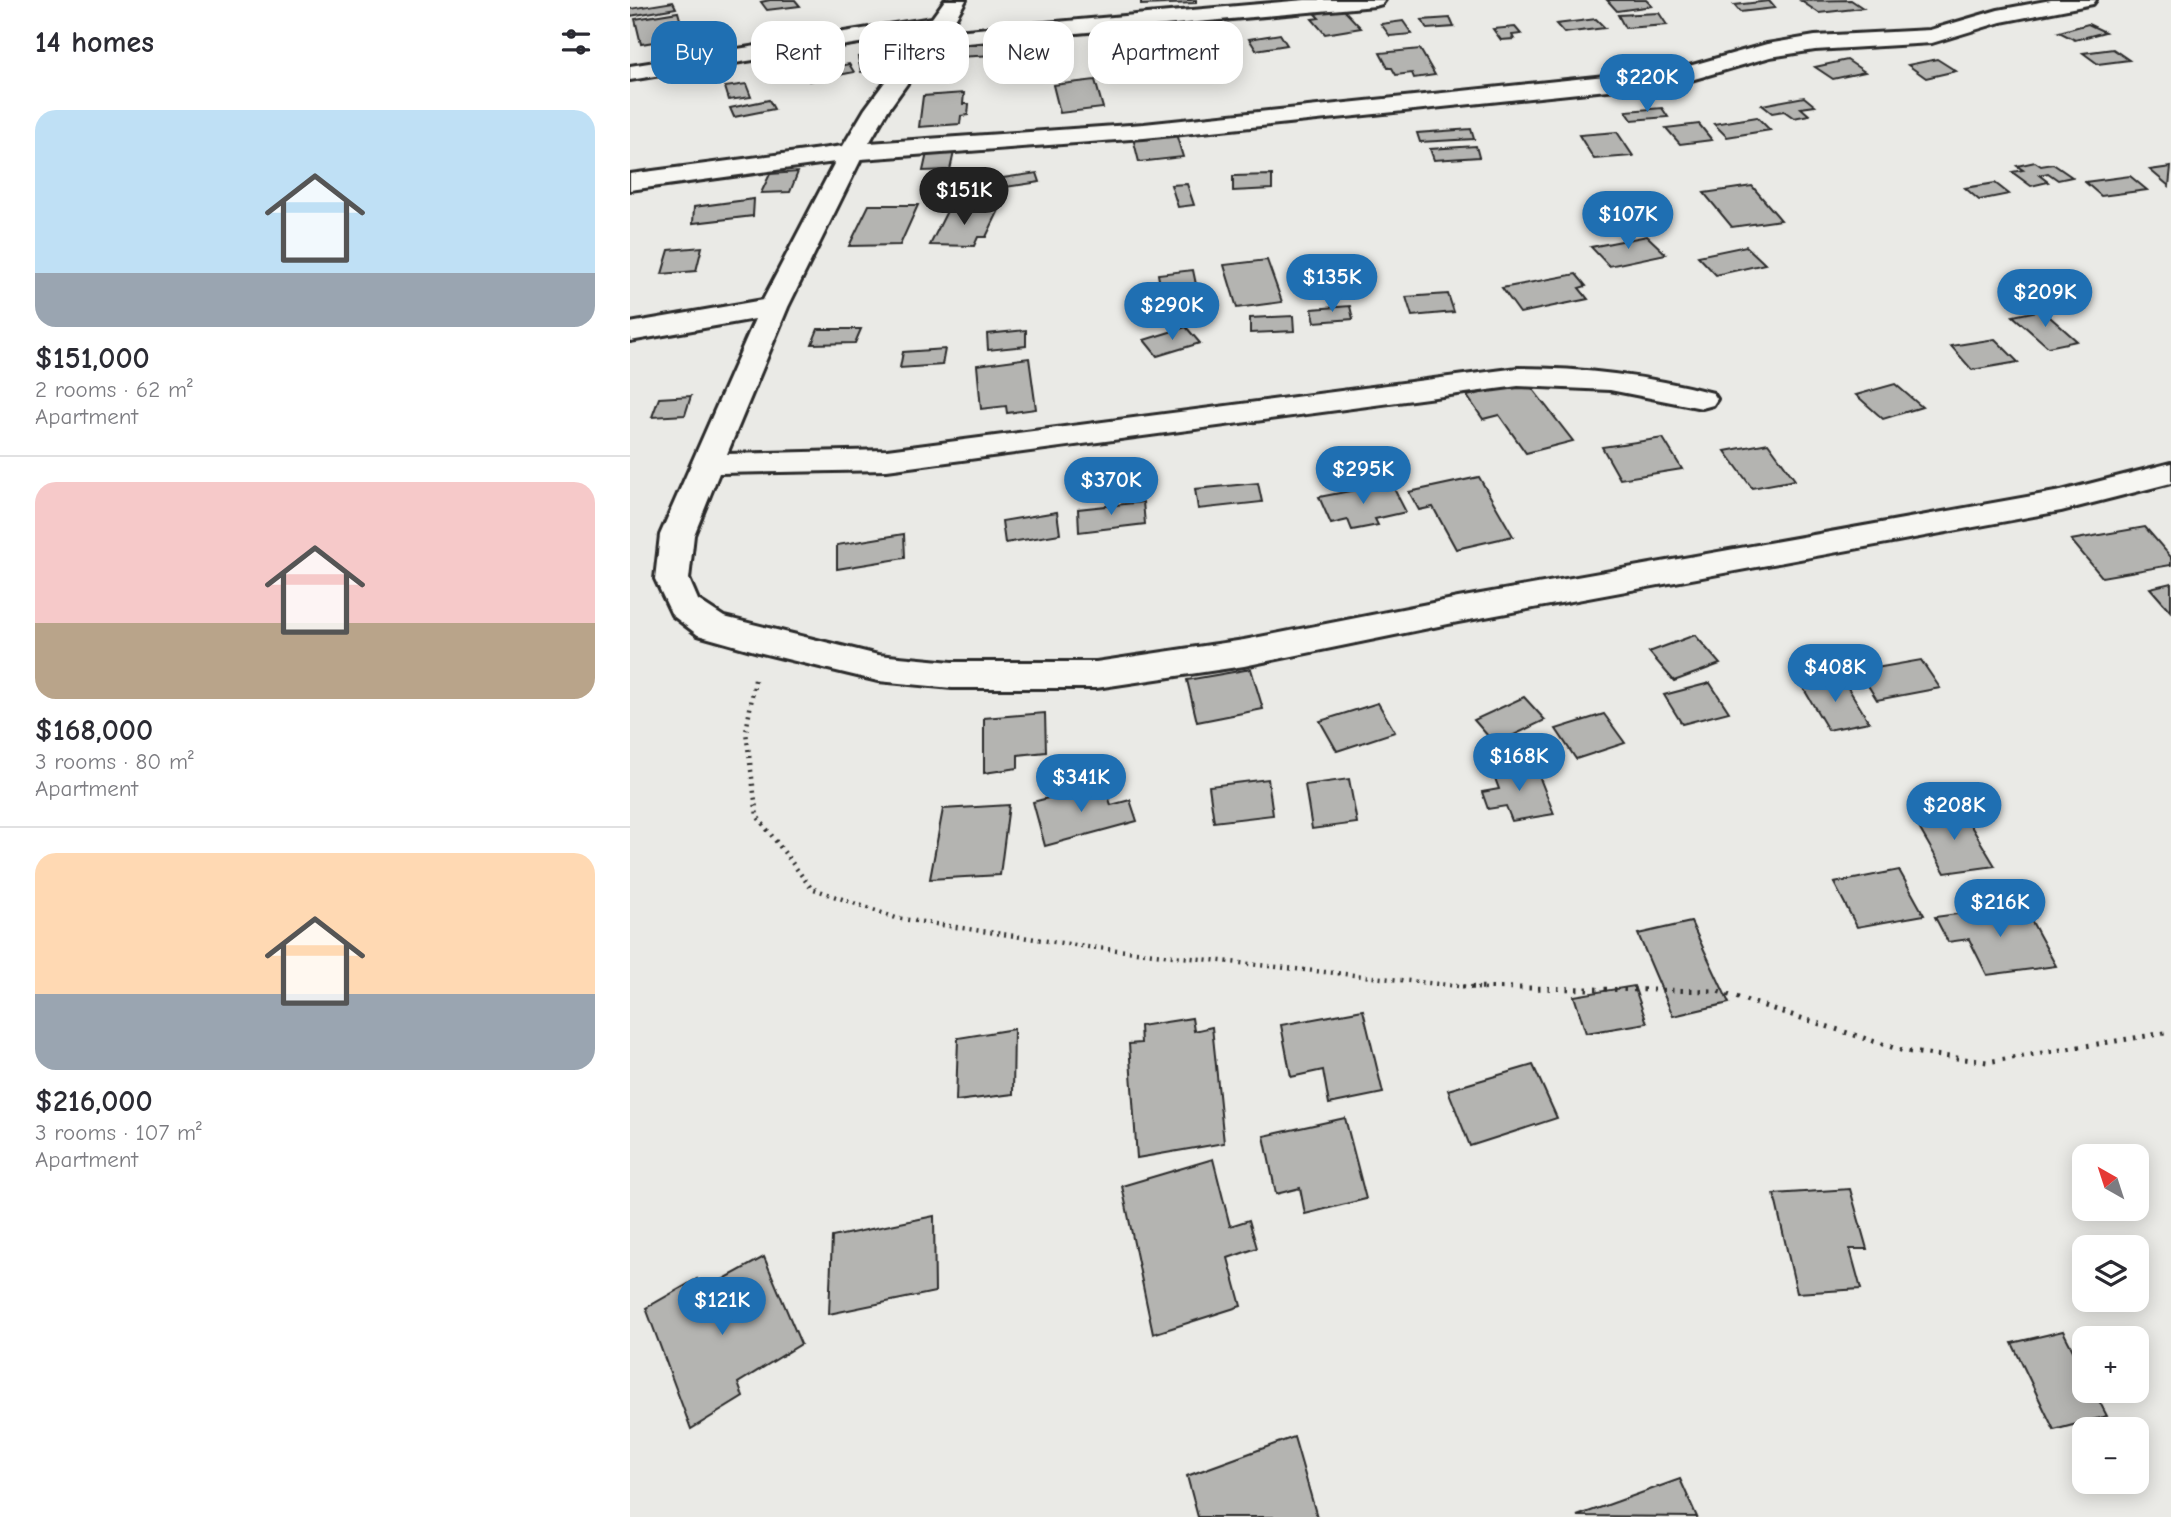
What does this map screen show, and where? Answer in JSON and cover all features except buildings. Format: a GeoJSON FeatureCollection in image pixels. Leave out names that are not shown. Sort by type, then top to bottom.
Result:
{"type":"FeatureCollection","features":[{"type":"Feature","properties":{"kind":"street"},"geometry":{"type":"LineString","coordinates":[[942,21],[1375,0]]}},
{"type":"Feature","properties":{"kind":"street"},"geometry":{"type":"LineString","coordinates":[[630,182],[852,152],[1144,131],[1648,80],[1684,75],[1766,51],[1815,43],[1932,36],[1998,16],[2086,0]]}},
{"type":"Feature","properties":{"kind":"street"},"geometry":{"type":"LineString","coordinates":[[630,73],[859,35]]}},
{"type":"Feature","properties":{"kind":"street"},"geometry":{"type":"LineString","coordinates":[[896,84],[852,152],[774,307],[677,535],[672,579],[684,607],[711,626],[762,641],[878,668],[952,676],[1096,675],[1244,653],[1458,610],[2061,501],[2171,473]]}},
{"type":"Feature","properties":{"kind":"street"},"geometry":{"type":"LineString","coordinates":[[630,332],[774,307]]}},
{"type":"Feature","properties":{"kind":"street"},"geometry":{"type":"LineString","coordinates":[[706,464],[887,460],[1337,403],[1518,377],[1575,376],[1668,390],[1702,399]]}},
{"type":"Feature","properties":{"kind":"path"},"geometry":{"type":"LineString","coordinates":[[762,641],[746,732],[757,816],[810,888],[897,918],[1088,947],[1478,989],[1717,991],[1904,1051],[1987,1062],[2171,1032]]}}]}
